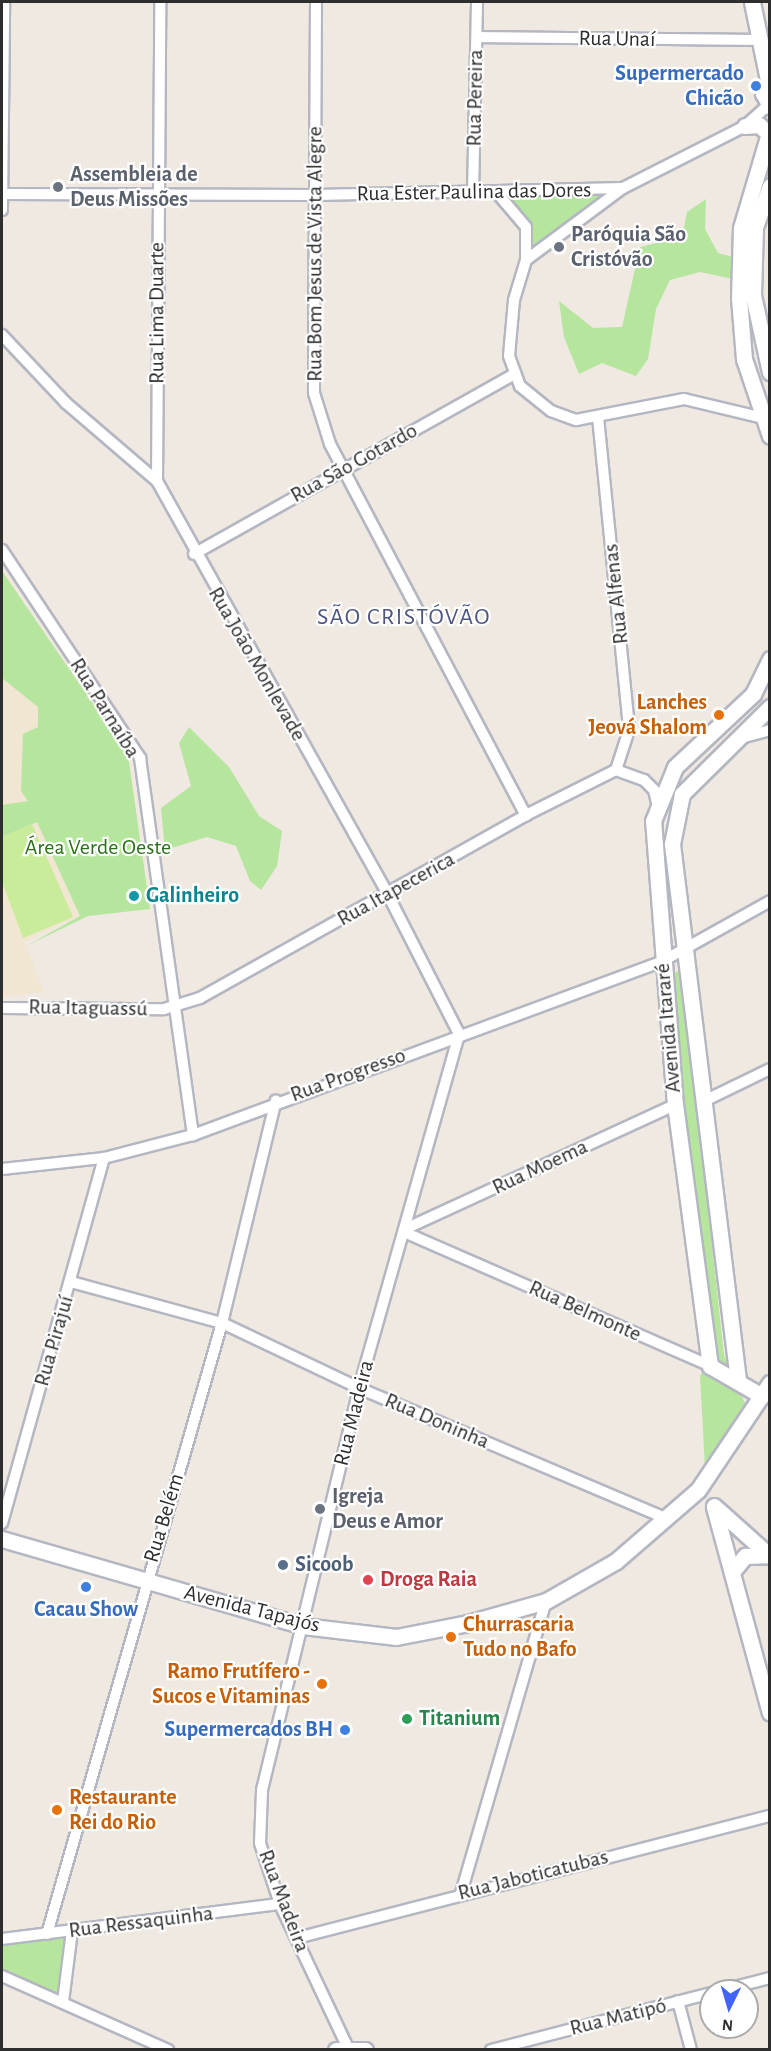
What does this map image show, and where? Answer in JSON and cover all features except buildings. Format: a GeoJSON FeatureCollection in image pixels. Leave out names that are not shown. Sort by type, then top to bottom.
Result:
{"type":"FeatureCollection","features":[{"type":"Feature","properties":{"kind":"street"},"geometry":{"type":"LineString","coordinates":[[2,210],[4,2]]}},
{"type":"Feature","properties":{"kind":"street","name":"Rua Lima Duarte"},"geometry":{"type":"LineString","coordinates":[[157,481],[156,195],[160,2]]}},
{"type":"Feature","properties":{"kind":"street","name":"Rua Bom Jesus de Vista Alegre"},"geometry":{"type":"LineString","coordinates":[[316,2],[314,393],[330,444],[345,468],[526,815]]}},
{"type":"Feature","properties":{"kind":"street","name":"Rua Pereira"},"geometry":{"type":"LineString","coordinates":[[473,194],[477,2]]}},
{"type":"Feature","properties":{"kind":"street"},"geometry":{"type":"LineString","coordinates":[[526,260],[623,188],[745,126],[765,106],[769,79],[758,40],[752,2]]}},
{"type":"Feature","properties":{"kind":"street","name":"Rua Unaí"},"geometry":{"type":"LineString","coordinates":[[477,37],[758,40]]}},
{"type":"Feature","properties":{"kind":"street"},"geometry":{"type":"LineString","coordinates":[[745,126],[759,126],[769,132],[741,228],[739,298],[744,359],[770,435]]}},
{"type":"Feature","properties":{"kind":"street"},"geometry":{"type":"LineString","coordinates":[[770,186],[755,227],[753,295],[770,372]]}},
{"type":"Feature","properties":{"kind":"street","name":"Rua Ester Paulina das Dores"},"geometry":{"type":"LineString","coordinates":[[2,194],[498,194],[623,188]]}},
{"type":"Feature","properties":{"kind":"street"},"geometry":{"type":"LineString","coordinates":[[498,194],[526,227],[526,260],[512,322],[508,356],[520,386],[551,411],[576,420],[684,399],[763,418]]}},
{"type":"Feature","properties":{"kind":"street","name":"Rua João Monlevade"},"geometry":{"type":"LineString","coordinates":[[2,335],[66,403],[157,481],[194,554],[387,893],[459,1034]]}},
{"type":"Feature","properties":{"kind":"street","name":"Rua São Gotardo"},"geometry":{"type":"LineString","coordinates":[[194,554],[515,374]]}},
{"type":"Feature","properties":{"kind":"street","name":"Rua Alfenas"},"geometry":{"type":"LineString","coordinates":[[598,417],[629,730],[616,770]]}},
{"type":"Feature","properties":{"kind":"street","name":"Rua Parnaíba"},"geometry":{"type":"LineString","coordinates":[[2,550],[140,758],[193,1135]]}},
{"type":"Feature","properties":{"kind":"street","name":"Avenida Itararé"},"geometry":{"type":"LineString","coordinates":[[710,1366],[675,1105],[662,962],[653,821],[675,767],[753,694],[770,659]]}},
{"type":"Feature","properties":{"kind":"street","name":"Avenida Itararé"},"geometry":{"type":"LineString","coordinates":[[738,1380],[672,844],[682,794],[731,740],[770,707]]}},
{"type":"Feature","properties":{"kind":"street"},"geometry":{"type":"LineString","coordinates":[[731,740],[770,730]]}},
{"type":"Feature","properties":{"kind":"street"},"geometry":{"type":"LineString","coordinates":[[616,770],[644,780],[654,790],[658,807]]}},
{"type":"Feature","properties":{"kind":"street","name":"Rua Itapecerica"},"geometry":{"type":"LineString","coordinates":[[175,1006],[200,998],[526,815],[616,770]]}},
{"type":"Feature","properties":{"kind":"street","name":"Rua Progresso"},"geometry":{"type":"LineString","coordinates":[[2,1169],[104,1158],[193,1135],[276,1100],[662,962],[684,946],[770,901]]}},
{"type":"Feature","properties":{"kind":"street","name":"Rua Itaguassú"},"geometry":{"type":"LineString","coordinates":[[2,1008],[175,1006]]}},
{"type":"Feature","properties":{"kind":"street","name":"Rua Madeira"},"geometry":{"type":"LineString","coordinates":[[365,2049],[341,2048],[297,1938],[280,1904],[260,1843],[262,1790],[359,1388],[459,1034]]}},
{"type":"Feature","properties":{"kind":"street"},"geometry":{"type":"LineString","coordinates":[[704,1101],[770,1069]]}},
{"type":"Feature","properties":{"kind":"street","name":"Rua Belém"},"geometry":{"type":"LineString","coordinates":[[47,1934],[145,1581],[222,1323],[276,1100]]}},
{"type":"Feature","properties":{"kind":"street","name":"Rua Moema"},"geometry":{"type":"LineString","coordinates":[[405,1231],[675,1105]]}},
{"type":"Feature","properties":{"kind":"street","name":"Rua Pirajuí"},"geometry":{"type":"LineString","coordinates":[[2,1523],[104,1158]]}},
{"type":"Feature","properties":{"kind":"street","name":"Rua Belmonte"},"geometry":{"type":"LineString","coordinates":[[405,1231],[738,1380],[766,1389]]}},
{"type":"Feature","properties":{"kind":"street","name":"Rua Doninha"},"geometry":{"type":"LineString","coordinates":[[70,1282],[222,1323],[359,1388],[667,1519]]}},
{"type":"Feature","properties":{"kind":"street","name":"Avenida Tapajós"},"geometry":{"type":"LineString","coordinates":[[2,1539],[303,1626],[396,1637],[546,1600],[616,1561],[698,1490],[766,1389]]}},
{"type":"Feature","properties":{"kind":"street"},"geometry":{"type":"LineString","coordinates":[[698,1490],[769,1555]]}},
{"type":"Feature","properties":{"kind":"street"},"geometry":{"type":"LineString","coordinates":[[714,1507],[770,1713]]}},
{"type":"Feature","properties":{"kind":"street"},"geometry":{"type":"LineString","coordinates":[[732,1572],[745,1556],[769,1555]]}},
{"type":"Feature","properties":{"kind":"street"},"geometry":{"type":"LineString","coordinates":[[461,1893],[546,1600]]}},
{"type":"Feature","properties":{"kind":"street","name":"Rua Jaboticatubas"},"geometry":{"type":"LineString","coordinates":[[297,1938],[461,1893],[770,1816]]}},
{"type":"Feature","properties":{"kind":"street","name":"Rua Ressaquinha"},"geometry":{"type":"LineString","coordinates":[[2,1939],[280,1904]]}},
{"type":"Feature","properties":{"kind":"street"},"geometry":{"type":"LineString","coordinates":[[63,2002],[72,1931]]}},
{"type":"Feature","properties":{"kind":"street"},"geometry":{"type":"LineString","coordinates":[[2,1976],[168,2049]]}},
{"type":"Feature","properties":{"kind":"street","name":"Rua Matipó"},"geometry":{"type":"LineString","coordinates":[[491,2049],[699,1996]]}},
{"type":"Feature","properties":{"kind":"street"},"geometry":{"type":"LineString","coordinates":[[678,2001],[691,2049]]}},
{"type":"Feature","properties":{"kind":"shaded area"},"geometry":{"type":"Polygon","coordinates":[[[2,570],[128,755],[150,909],[80,916],[25,942],[44,992],[2,997],[2,570]]]}},
{"type":"Feature","properties":{"kind":"green space"},"geometry":{"type":"Polygon","coordinates":[[[617,190],[528,256],[525,216],[504,196],[617,190]]]}},
{"type":"Feature","properties":{"kind":"green space"},"geometry":{"type":"Polygon","coordinates":[[[706,199],[705,229],[718,253],[736,258],[733,279],[700,272],[670,280],[656,309],[648,359],[636,376],[602,363],[579,374],[564,337],[559,301],[593,328],[622,327],[640,247],[682,237],[687,212],[706,199]]]}},
{"type":"Feature","properties":{"kind":"green space","name":"Área Verde Oeste"},"geometry":{"type":"Polygon","coordinates":[[[2,571],[128,755],[150,909],[88,916],[26,946],[80,916],[37,822],[2,837],[2,805],[28,801],[21,791],[23,734],[38,727],[38,707],[2,678],[2,571]]]}},
{"type":"Feature","properties":{"kind":"green space"},"geometry":{"type":"Polygon","coordinates":[[[189,727],[229,767],[259,816],[282,831],[277,866],[261,890],[250,881],[236,846],[207,837],[165,850],[161,808],[191,786],[179,743],[189,727]]]}},
{"type":"Feature","properties":{"kind":"green space"},"geometry":{"type":"Polygon","coordinates":[[[32,824],[73,917],[23,938],[2,882],[2,837],[32,824]]]}},
{"type":"Feature","properties":{"kind":"green space"},"geometry":{"type":"Polygon","coordinates":[[[682,970],[724,1355],[745,1403],[705,1468],[700,1376],[714,1353],[670,974],[682,970]]]}},
{"type":"Feature","properties":{"kind":"green space"},"geometry":{"type":"Polygon","coordinates":[[[69,1933],[61,1997],[2,1973],[2,1941],[69,1933]]]}},
{"type":"Feature","properties":{"kind":"place","name":"Supermercado Chicão"},"geometry":{"type":"Point","coordinates":[756,86]}},
{"type":"Feature","properties":{"kind":"place","name":"Assembleia de Deus Missões"},"geometry":{"type":"Point","coordinates":[58,187]}},
{"type":"Feature","properties":{"kind":"place","name":"Paróquia São Cristóvão"},"geometry":{"type":"Point","coordinates":[559,247]}},
{"type":"Feature","properties":{"kind":"place","name":"Lanches Jeová Shalom"},"geometry":{"type":"Point","coordinates":[719,715]}},
{"type":"Feature","properties":{"kind":"place","name":"Galinheiro"},"geometry":{"type":"Point","coordinates":[134,896]}},
{"type":"Feature","properties":{"kind":"place","name":"Igreja Deus e Amor"},"geometry":{"type":"Point","coordinates":[320,1509]}},
{"type":"Feature","properties":{"kind":"place","name":"Sicoob"},"geometry":{"type":"Point","coordinates":[283,1565]}},
{"type":"Feature","properties":{"kind":"place","name":"Droga Raia"},"geometry":{"type":"Point","coordinates":[368,1580]}},
{"type":"Feature","properties":{"kind":"place","name":"Cacau Show"},"geometry":{"type":"Point","coordinates":[86,1587]}},
{"type":"Feature","properties":{"kind":"place","name":"Churrascaria Tudo no Bafo"},"geometry":{"type":"Point","coordinates":[451,1637]}},
{"type":"Feature","properties":{"kind":"place","name":"Ramo Frutífero - Sucos e Vitaminas"},"geometry":{"type":"Point","coordinates":[322,1684]}},
{"type":"Feature","properties":{"kind":"place","name":"Titanium"},"geometry":{"type":"Point","coordinates":[407,1719]}},
{"type":"Feature","properties":{"kind":"place","name":"Supermercados BH"},"geometry":{"type":"Point","coordinates":[345,1730]}},
{"type":"Feature","properties":{"kind":"place","name":"Restaurante Rei do Rio"},"geometry":{"type":"Point","coordinates":[57,1810]}},
{"type":"Feature","properties":{"kind":"district","name":"SÃO CRISTÓVÃO"},"geometry":{"type":"Point","coordinates":[404,618]}}]}
